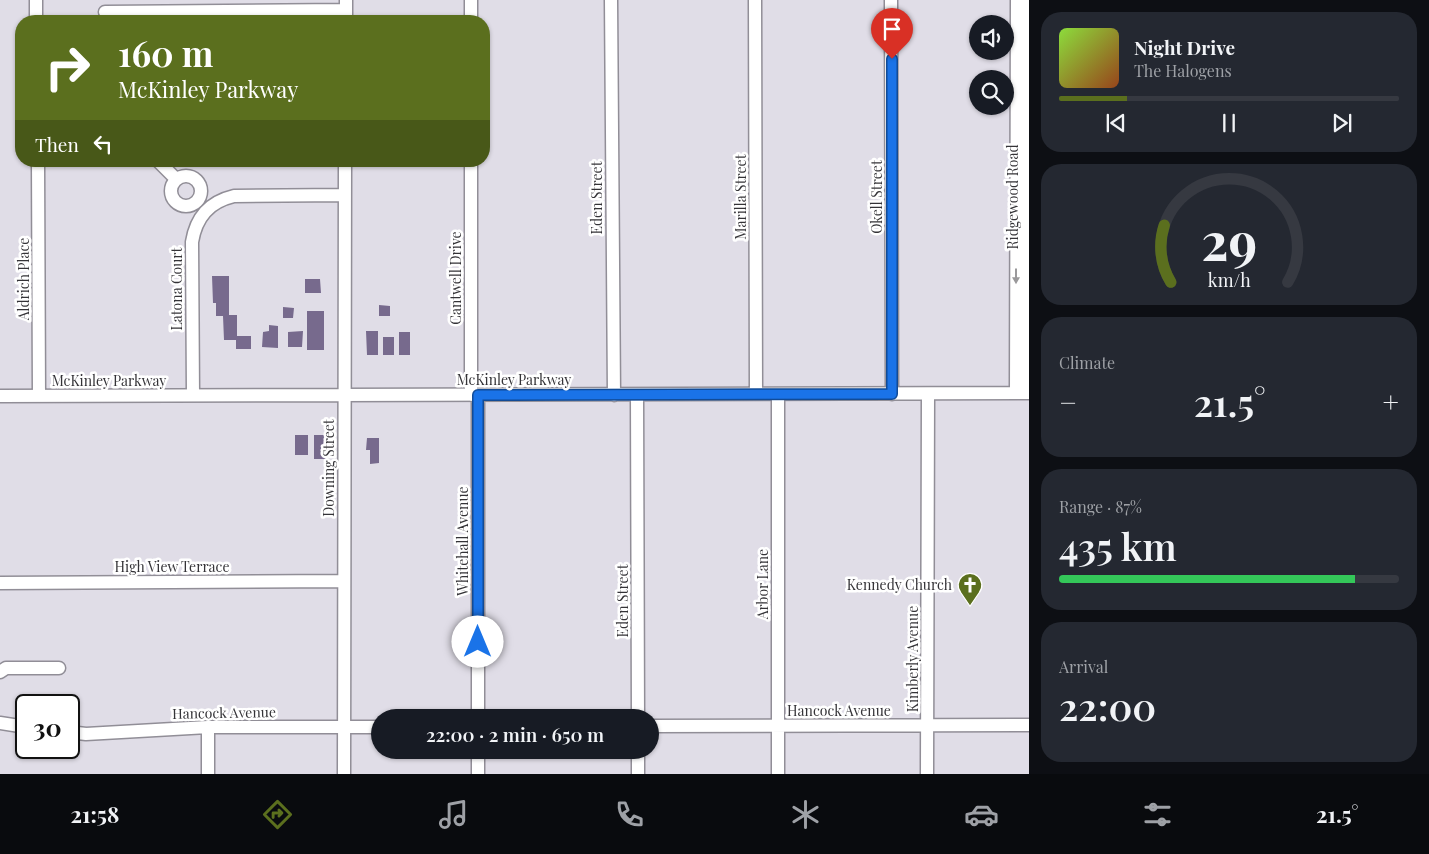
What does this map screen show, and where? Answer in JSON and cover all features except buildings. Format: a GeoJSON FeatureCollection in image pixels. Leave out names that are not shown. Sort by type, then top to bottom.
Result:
{"type":"FeatureCollection","features":[{"type":"Feature","properties":{"kind":"street"},"geometry":{"type":"LineString","coordinates":[[36,0],[36,15]]}},
{"type":"Feature","properties":{"kind":"street"},"geometry":{"type":"LineString","coordinates":[[471,0],[471,15]]}},
{"type":"Feature","properties":{"kind":"street","name":"Eden Street"},"geometry":{"type":"LineString","coordinates":[[611,0],[614,395]]}},
{"type":"Feature","properties":{"kind":"street","name":"Marilla Street"},"geometry":{"type":"LineString","coordinates":[[755,0],[756,394]]}},
{"type":"Feature","properties":{"kind":"street","name":"Okell Street"},"geometry":{"type":"LineString","coordinates":[[891,0],[892,394]]}},
{"type":"Feature","properties":{"kind":"street","name":"Ridgewood Road"},"geometry":{"type":"LineString","coordinates":[[1017,0],[1023,74]]}},
{"type":"Feature","properties":{"kind":"street","name":"Ridgewood Road"},"geometry":{"type":"LineString","coordinates":[[1024,393],[1023,74],[1028,0]]}},
{"type":"Feature","properties":{"kind":"street"},"geometry":{"type":"LineString","coordinates":[[104,12],[170,6],[346,10]]}},
{"type":"Feature","properties":{"kind":"street","name":"Aldrich Place"},"geometry":{"type":"LineString","coordinates":[[38,167],[39,396]]}},
{"type":"Feature","properties":{"kind":"street"},"geometry":{"type":"LineString","coordinates":[[164,167],[176,179]]}},
{"type":"Feature","properties":{"kind":"street","name":"Downing Street"},"geometry":{"type":"LineString","coordinates":[[344,774],[345,167]]}},
{"type":"Feature","properties":{"kind":"street","name":"Cantwell Drive"},"geometry":{"type":"LineString","coordinates":[[471,167],[475,395]]}},
{"type":"Feature","properties":{"kind":"street"},"geometry":{"type":"LineString","coordinates":[[202,205],[201,188],[197,180],[188,175],[176,179],[170,190],[171,196],[176,202],[188,206],[202,205],[234,196],[345,195]]}},
{"type":"Feature","properties":{"kind":"street","name":"Latona Court"},"geometry":{"type":"LineString","coordinates":[[193,396],[192,242],[202,205]]}},
{"type":"Feature","properties":{"kind":"street","name":"McKinley Parkway"},"geometry":{"type":"LineString","coordinates":[[0,396],[1024,393]]}},
{"type":"Feature","properties":{"kind":"street","name":"Arbor Lane"},"geometry":{"type":"LineString","coordinates":[[778,394],[778,774]]}},
{"type":"Feature","properties":{"kind":"street","name":"Kimberly Avenue"},"geometry":{"type":"LineString","coordinates":[[927,774],[928,394]]}},
{"type":"Feature","properties":{"kind":"street","name":"Whitehall Avenue"},"geometry":{"type":"LineString","coordinates":[[475,395],[478,709]]}},
{"type":"Feature","properties":{"kind":"street","name":"Eden Street"},"geometry":{"type":"LineString","coordinates":[[637,395],[638,709]]}},
{"type":"Feature","properties":{"kind":"street","name":"High View Terrace"},"geometry":{"type":"LineString","coordinates":[[0,583],[344,581]]}},
{"type":"Feature","properties":{"kind":"street"},"geometry":{"type":"LineString","coordinates":[[0,672],[6,668],[59,668]]}},
{"type":"Feature","properties":{"kind":"street"},"geometry":{"type":"LineString","coordinates":[[0,723],[15,725]]}},
{"type":"Feature","properties":{"kind":"street","name":"Hancock Avenue"},"geometry":{"type":"LineString","coordinates":[[659,726],[1029,725]]}},
{"type":"Feature","properties":{"kind":"street"},"geometry":{"type":"LineString","coordinates":[[208,727],[208,774]]}},
{"type":"Feature","properties":{"kind":"street","name":"Hancock Avenue"},"geometry":{"type":"LineString","coordinates":[[80,733],[208,727],[371,727]]}},
{"type":"Feature","properties":{"kind":"street"},"geometry":{"type":"LineString","coordinates":[[478,759],[478,774]]}},
{"type":"Feature","properties":{"kind":"street"},"geometry":{"type":"LineString","coordinates":[[638,759],[638,774]]}},
{"type":"Feature","properties":{"kind":"place","name":"Kennedy Church"},"geometry":{"type":"Point","coordinates":[970,606]}},
{"type":"Feature","properties":{"kind":"route"},"geometry":{"type":"LineString","coordinates":[[478,642],[478,395],[892,394],[892,59]]}}]}
